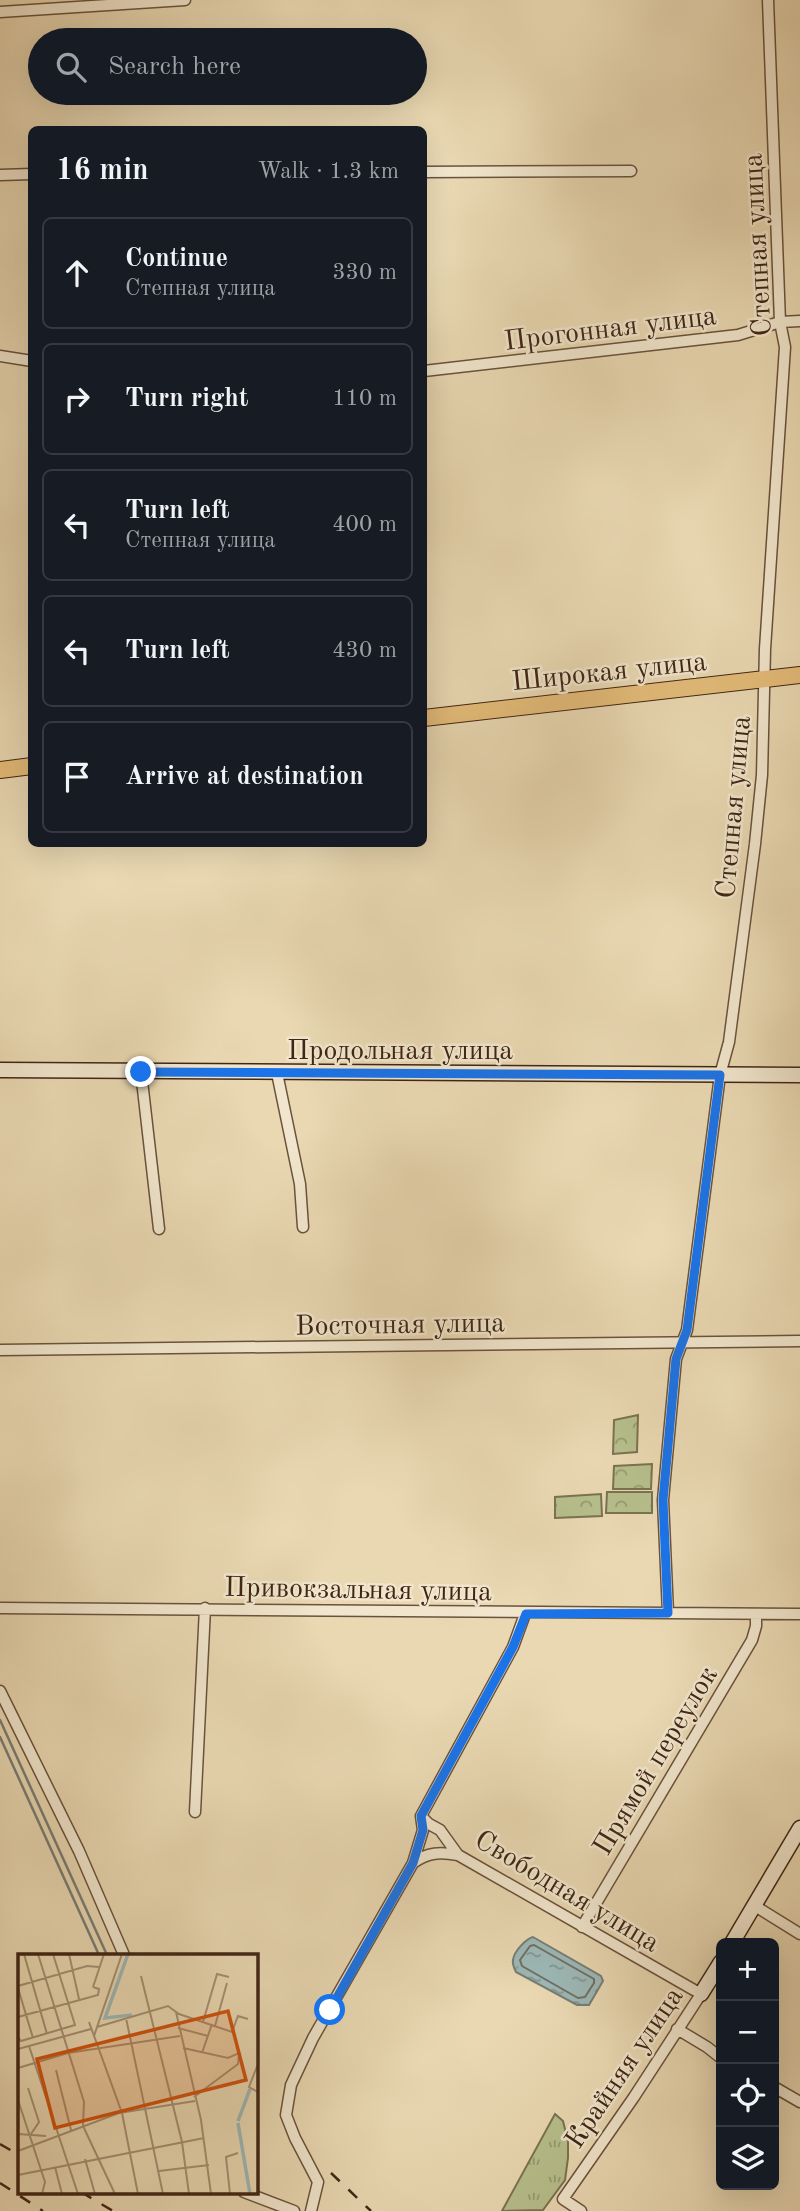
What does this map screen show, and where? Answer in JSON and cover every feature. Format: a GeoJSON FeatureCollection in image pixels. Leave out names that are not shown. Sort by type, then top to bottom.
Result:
{"type":"FeatureCollection","features":[{"type":"Feature","properties":{"kind":"main road","name":"Широкая улица"},"geometry":{"type":"LineString","coordinates":[[427,718],[800,675]]}},
{"type":"Feature","properties":{"kind":"main road"},"geometry":{"type":"LineString","coordinates":[[0,770],[28,766]]}},
{"type":"Feature","properties":{"kind":"street"},"geometry":{"type":"LineString","coordinates":[[0,12],[186,0]]}},
{"type":"Feature","properties":{"kind":"street","name":"Степная улица"},"geometry":{"type":"LineString","coordinates":[[668,1613],[663,1500],[676,1359],[687,1330],[720,1075],[729,1042],[762,775],[765,649],[785,347],[780,322],[768,0]]}},
{"type":"Feature","properties":{"kind":"street"},"geometry":{"type":"LineString","coordinates":[[427,172],[631,171]]}},
{"type":"Feature","properties":{"kind":"street"},"geometry":{"type":"LineString","coordinates":[[0,175],[28,174]]}},
{"type":"Feature","properties":{"kind":"street","name":"Прогонная улица"},"geometry":{"type":"LineString","coordinates":[[427,372],[738,335],[780,322],[800,321]]}},
{"type":"Feature","properties":{"kind":"street"},"geometry":{"type":"LineString","coordinates":[[0,356],[28,360]]}},
{"type":"Feature","properties":{"kind":"street","name":"Продольная улица"},"geometry":{"type":"LineString","coordinates":[[0,1070],[800,1075]]}},
{"type":"Feature","properties":{"kind":"street"},"geometry":{"type":"LineString","coordinates":[[141,1072],[159,1229]]}},
{"type":"Feature","properties":{"kind":"street"},"geometry":{"type":"LineString","coordinates":[[277,1073],[300,1184],[303,1227]]}},
{"type":"Feature","properties":{"kind":"street","name":"Восточная улица"},"geometry":{"type":"LineString","coordinates":[[0,1350],[800,1341]]}},
{"type":"Feature","properties":{"kind":"street","name":"Привокзальная улица"},"geometry":{"type":"LineString","coordinates":[[0,1608],[800,1614]]}},
{"type":"Feature","properties":{"kind":"street"},"geometry":{"type":"LineString","coordinates":[[195,1812],[205,1608]]}},
{"type":"Feature","properties":{"kind":"street"},"geometry":{"type":"LineString","coordinates":[[311,2211],[318,2182],[285,2115],[291,2085],[313,2038],[413,1863],[423,1830],[421,1816],[513,1647],[526,1614]]}},
{"type":"Feature","properties":{"kind":"street","name":"Прямой переулок"},"geometry":{"type":"LineString","coordinates":[[582,1927],[752,1640],[756,1614]]}},
{"type":"Feature","properties":{"kind":"street"},"geometry":{"type":"LineString","coordinates":[[0,1691],[79,1851],[124,1954]]}},
{"type":"Feature","properties":{"kind":"street","name":"Свободная улица"},"geometry":{"type":"LineString","coordinates":[[421,1816],[440,1830],[458,1854],[701,1994]]}},
{"type":"Feature","properties":{"kind":"street"},"geometry":{"type":"LineString","coordinates":[[735,1938],[800,1828]]}},
{"type":"Feature","properties":{"kind":"street"},"geometry":{"type":"LineString","coordinates":[[413,1863],[423,1855],[440,1852],[458,1854]]}},
{"type":"Feature","properties":{"kind":"street"},"geometry":{"type":"LineString","coordinates":[[755,1906],[800,1934]]}},
{"type":"Feature","properties":{"kind":"street","name":"Крайняя улица"},"geometry":{"type":"LineString","coordinates":[[581,2211],[563,2199],[634,2097],[716,1970]]}},
{"type":"Feature","properties":{"kind":"street"},"geometry":{"type":"LineString","coordinates":[[677,2029],[716,2053]]}},
{"type":"Feature","properties":{"kind":"street"},"geometry":{"type":"LineString","coordinates":[[779,2090],[800,2102]]}},
{"type":"Feature","properties":{"kind":"street"},"geometry":{"type":"LineString","coordinates":[[249,2194],[294,2211]]}},
{"type":"Feature","properties":{"kind":"green space"},"geometry":{"type":"Polygon","coordinates":[[[638,1415],[637,1452],[613,1454],[614,1420],[638,1415]]]}},
{"type":"Feature","properties":{"kind":"green space"},"geometry":{"type":"Polygon","coordinates":[[[652,1464],[651,1489],[613,1489],[614,1466],[652,1464]]]}},
{"type":"Feature","properties":{"kind":"green space"},"geometry":{"type":"Polygon","coordinates":[[[607,1492],[652,1492],[652,1513],[606,1513],[607,1492]]]}},
{"type":"Feature","properties":{"kind":"green space"},"geometry":{"type":"Polygon","coordinates":[[[601,1494],[602,1516],[555,1518],[555,1497],[601,1494]]]}},
{"type":"Feature","properties":{"kind":"green space"},"geometry":{"type":"Polygon","coordinates":[[[555,2114],[563,2121],[568,2141],[565,2180],[543,2210],[502,2211],[555,2114]]]}},
{"type":"Feature","properties":{"kind":"water"},"geometry":{"type":"Polygon","coordinates":[[[533,1937],[601,1976],[603,1981],[589,2005],[577,2005],[516,1972],[514,1957],[524,1943],[533,1937]]]}},
{"type":"Feature","properties":{"kind":"waterway"},"geometry":{"type":"LineString","coordinates":[[0,1720],[107,1954]]}},
{"type":"Feature","properties":{"kind":"waterway"},"geometry":{"type":"LineString","coordinates":[[0,1737],[99,1954]]}},
{"type":"Feature","properties":{"kind":"railway"},"geometry":{"type":"LineString","coordinates":[[0,2144],[18,2154]]}},
{"type":"Feature","properties":{"kind":"railway"},"geometry":{"type":"LineString","coordinates":[[331,2173],[371,2211]]}},
{"type":"Feature","properties":{"kind":"railway"},"geometry":{"type":"LineString","coordinates":[[0,2183],[43,2211]]}},
{"type":"Feature","properties":{"kind":"railway"},"geometry":{"type":"LineString","coordinates":[[84,2194],[113,2211]]}},
{"type":"Feature","properties":{"kind":"route"},"geometry":{"type":"LineString","coordinates":[[141,1072],[720,1075],[687,1330],[676,1359],[663,1500],[668,1613],[526,1614],[513,1647],[421,1816],[423,1830],[413,1863],[330,2010]]}}]}
